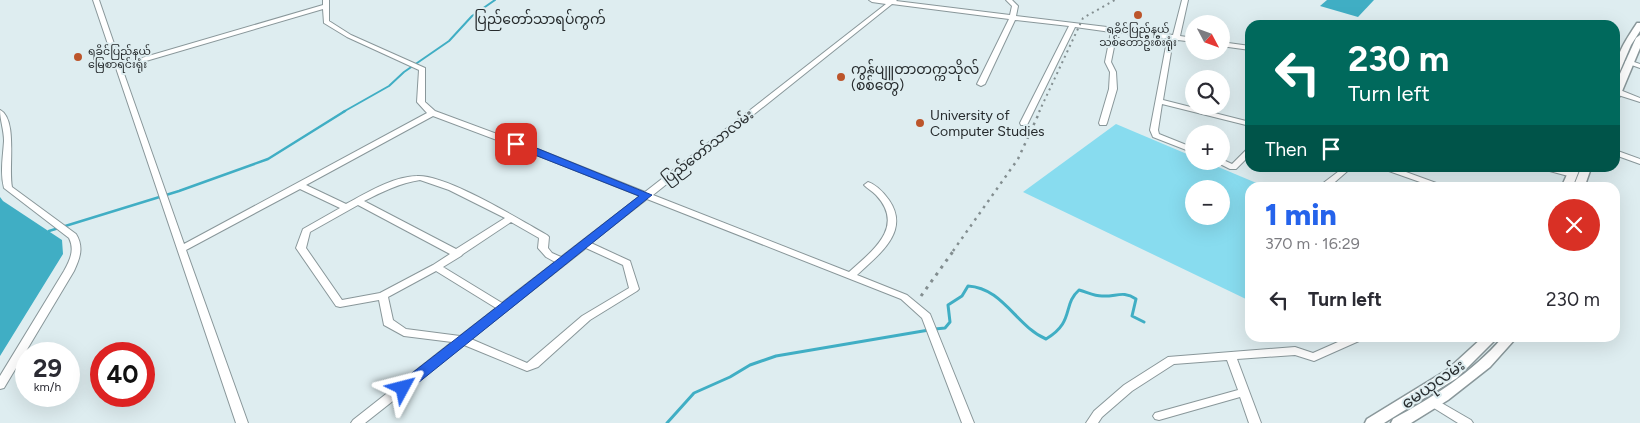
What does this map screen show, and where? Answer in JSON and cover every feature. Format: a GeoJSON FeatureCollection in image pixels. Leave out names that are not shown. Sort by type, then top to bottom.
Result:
{"type":"FeatureCollection","features":[{"type":"Feature","properties":{"kind":"main road"},"geometry":{"type":"LineString","coordinates":[[1620,61],[1627,45],[1640,25]]}},
{"type":"Feature","properties":{"kind":"main road"},"geometry":{"type":"LineString","coordinates":[[1620,83],[1640,38]]}},
{"type":"Feature","properties":{"kind":"main road","name":"မေယုလမ်း"},"geometry":{"type":"LineString","coordinates":[[1372,423],[1452,374],[1486,342]]}},
{"type":"Feature","properties":{"kind":"main road","name":"မေယုလမ်း"},"geometry":{"type":"LineString","coordinates":[[1398,423],[1464,382],[1499,351],[1506,342]]}},
{"type":"Feature","properties":{"kind":"street"},"geometry":{"type":"LineString","coordinates":[[96,0],[162,196],[242,423]]}},
{"type":"Feature","properties":{"kind":"street"},"geometry":{"type":"LineString","coordinates":[[872,0],[893,1],[1185,39]]}},
{"type":"Feature","properties":{"kind":"street"},"geometry":{"type":"LineString","coordinates":[[981,84],[1013,17],[1016,6],[1009,0]]}},
{"type":"Feature","properties":{"kind":"street"},"geometry":{"type":"LineString","coordinates":[[1185,0],[1176,38],[1169,46],[1154,130],[1156,135],[1185,147]]}},
{"type":"Feature","properties":{"kind":"street","name":"ပြည်တော်သာလမ်း"},"geometry":{"type":"LineString","coordinates":[[357,423],[893,1]]}},
{"type":"Feature","properties":{"kind":"street"},"geometry":{"type":"LineString","coordinates":[[118,67],[325,3],[326,22],[349,36],[423,69],[421,102],[432,113],[647,195],[904,297],[922,311],[929,324],[968,423]]}},
{"type":"Feature","properties":{"kind":"street"},"geometry":{"type":"LineString","coordinates":[[1024,123],[1073,25]]}},
{"type":"Feature","properties":{"kind":"street"},"geometry":{"type":"LineString","coordinates":[[1103,124],[1113,89],[1113,72],[1108,62],[1114,31]]}},
{"type":"Feature","properties":{"kind":"street"},"geometry":{"type":"LineString","coordinates":[[1230,45],[1245,47]]}},
{"type":"Feature","properties":{"kind":"street"},"geometry":{"type":"LineString","coordinates":[[1628,62],[1640,66]]}},
{"type":"Feature","properties":{"kind":"street"},"geometry":{"type":"LineString","coordinates":[[1620,95],[1640,100]]}},
{"type":"Feature","properties":{"kind":"street"},"geometry":{"type":"LineString","coordinates":[[1160,101],[1245,123]]}},
{"type":"Feature","properties":{"kind":"street"},"geometry":{"type":"LineString","coordinates":[[0,112],[6,123],[8,137],[6,180],[8,188],[73,236],[77,246],[77,254],[69,271],[0,385]]}},
{"type":"Feature","properties":{"kind":"street"},"geometry":{"type":"LineString","coordinates":[[182,249],[432,113]]}},
{"type":"Feature","properties":{"kind":"street"},"geometry":{"type":"LineString","coordinates":[[1620,154],[1640,162]]}},
{"type":"Feature","properties":{"kind":"street"},"geometry":{"type":"LineString","coordinates":[[1230,166],[1233,167],[1245,156]]}},
{"type":"Feature","properties":{"kind":"street"},"geometry":{"type":"LineString","coordinates":[[1330,182],[1342,172]]}},
{"type":"Feature","properties":{"kind":"street"},"geometry":{"type":"LineString","coordinates":[[1400,172],[1429,182]]}},
{"type":"Feature","properties":{"kind":"street"},"geometry":{"type":"LineString","coordinates":[[511,218],[458,254],[383,296],[340,304],[301,248],[306,231],[399,182],[422,178],[511,218],[544,237],[543,248],[549,255],[562,262]]}},
{"type":"Feature","properties":{"kind":"street"},"geometry":{"type":"LineString","coordinates":[[299,185],[347,208]]}},
{"type":"Feature","properties":{"kind":"street"},"geometry":{"type":"LineString","coordinates":[[850,275],[884,243],[893,230],[891,211],[879,191],[868,185]]}},
{"type":"Feature","properties":{"kind":"street"},"geometry":{"type":"LineString","coordinates":[[359,202],[458,254]]}},
{"type":"Feature","properties":{"kind":"street"},"geometry":{"type":"LineString","coordinates":[[383,296],[388,322],[404,332],[463,340],[527,367],[534,364],[586,318],[634,289],[627,263],[585,244]]}},
{"type":"Feature","properties":{"kind":"street"},"geometry":{"type":"LineString","coordinates":[[436,267],[503,308]]}},
{"type":"Feature","properties":{"kind":"street"},"geometry":{"type":"LineString","coordinates":[[1092,423],[1098,414],[1128,388],[1172,360],[1295,351],[1314,357],[1346,342]]}},
{"type":"Feature","properties":{"kind":"street"},"geometry":{"type":"LineString","coordinates":[[1231,356],[1255,423]]}},
{"type":"Feature","properties":{"kind":"street"},"geometry":{"type":"LineString","coordinates":[[1159,416],[1244,392]]}},
{"type":"Feature","properties":{"kind":"street"},"geometry":{"type":"LineString","coordinates":[[1433,402],[1468,423]]}},
{"type":"Feature","properties":{"kind":"shaded area"},"geometry":{"type":"Polygon","coordinates":[[[1327,0],[1374,0],[1358,17],[1320,6],[1327,0]]]}},
{"type":"Feature","properties":{"kind":"shaded area"},"geometry":{"type":"Polygon","coordinates":[[[1116,124],[1185,153],[1185,170],[1225,170],[1254,182],[1245,182],[1245,299],[1023,192],[1116,124]]]}},
{"type":"Feature","properties":{"kind":"shaded area"},"geometry":{"type":"Polygon","coordinates":[[[0,197],[3,201],[62,240],[63,254],[0,356],[0,197]]]}},
{"type":"Feature","properties":{"kind":"waterway"},"geometry":{"type":"LineString","coordinates":[[343,112],[389,86],[404,72],[449,41],[472,16],[495,0]]}},
{"type":"Feature","properties":{"kind":"waterway"},"geometry":{"type":"LineString","coordinates":[[49,231],[179,191],[268,159],[345,111]]}},
{"type":"Feature","properties":{"kind":"waterway"},"geometry":{"type":"LineString","coordinates":[[935,329],[945,328],[950,322],[948,305],[962,296],[968,286],[980,288],[991,293],[1026,326],[1046,339],[1061,326],[1071,302],[1079,290],[1099,296],[1123,294],[1131,296],[1136,299],[1132,316],[1144,322]]}},
{"type":"Feature","properties":{"kind":"waterway"},"geometry":{"type":"LineString","coordinates":[[667,423],[694,393],[730,377],[750,365],[776,356],[929,330]]}},
{"type":"Feature","properties":{"kind":"railway"},"geometry":{"type":"LineString","coordinates":[[1039,112],[1083,18],[1115,0]]}},
{"type":"Feature","properties":{"kind":"railway"},"geometry":{"type":"LineString","coordinates":[[953,251],[1018,159],[1040,111]]}},
{"type":"Feature","properties":{"kind":"railway"},"geometry":{"type":"LineString","coordinates":[[921,296],[954,250]]}},
{"type":"Feature","properties":{"kind":"place","name":"ရခိုင်ပြည်နယ် သစ်တောဦးစီးရုံး"},"geometry":{"type":"Point","coordinates":[1138,15]}},
{"type":"Feature","properties":{"kind":"place","name":"ရခိုင်ပြည်နယ် မြေစာရင်းရုံး"},"geometry":{"type":"Point","coordinates":[78,57]}},
{"type":"Feature","properties":{"kind":"place","name":"ကွန်ပျူတာတက္ကသိုလ် (စစ်တွေ)"},"geometry":{"type":"Point","coordinates":[841,77]}},
{"type":"Feature","properties":{"kind":"place","name":"University of Computer Studies"},"geometry":{"type":"Point","coordinates":[920,123]}},
{"type":"Feature","properties":{"kind":"district","name":"ပြည်တော်သာရပ်ကွက်"},"geometry":{"type":"Point","coordinates":[540,19]}},
{"type":"Feature","properties":{"kind":"route"},"geometry":{"type":"LineString","coordinates":[[403,388],[647,195],[516,144]]}}]}
